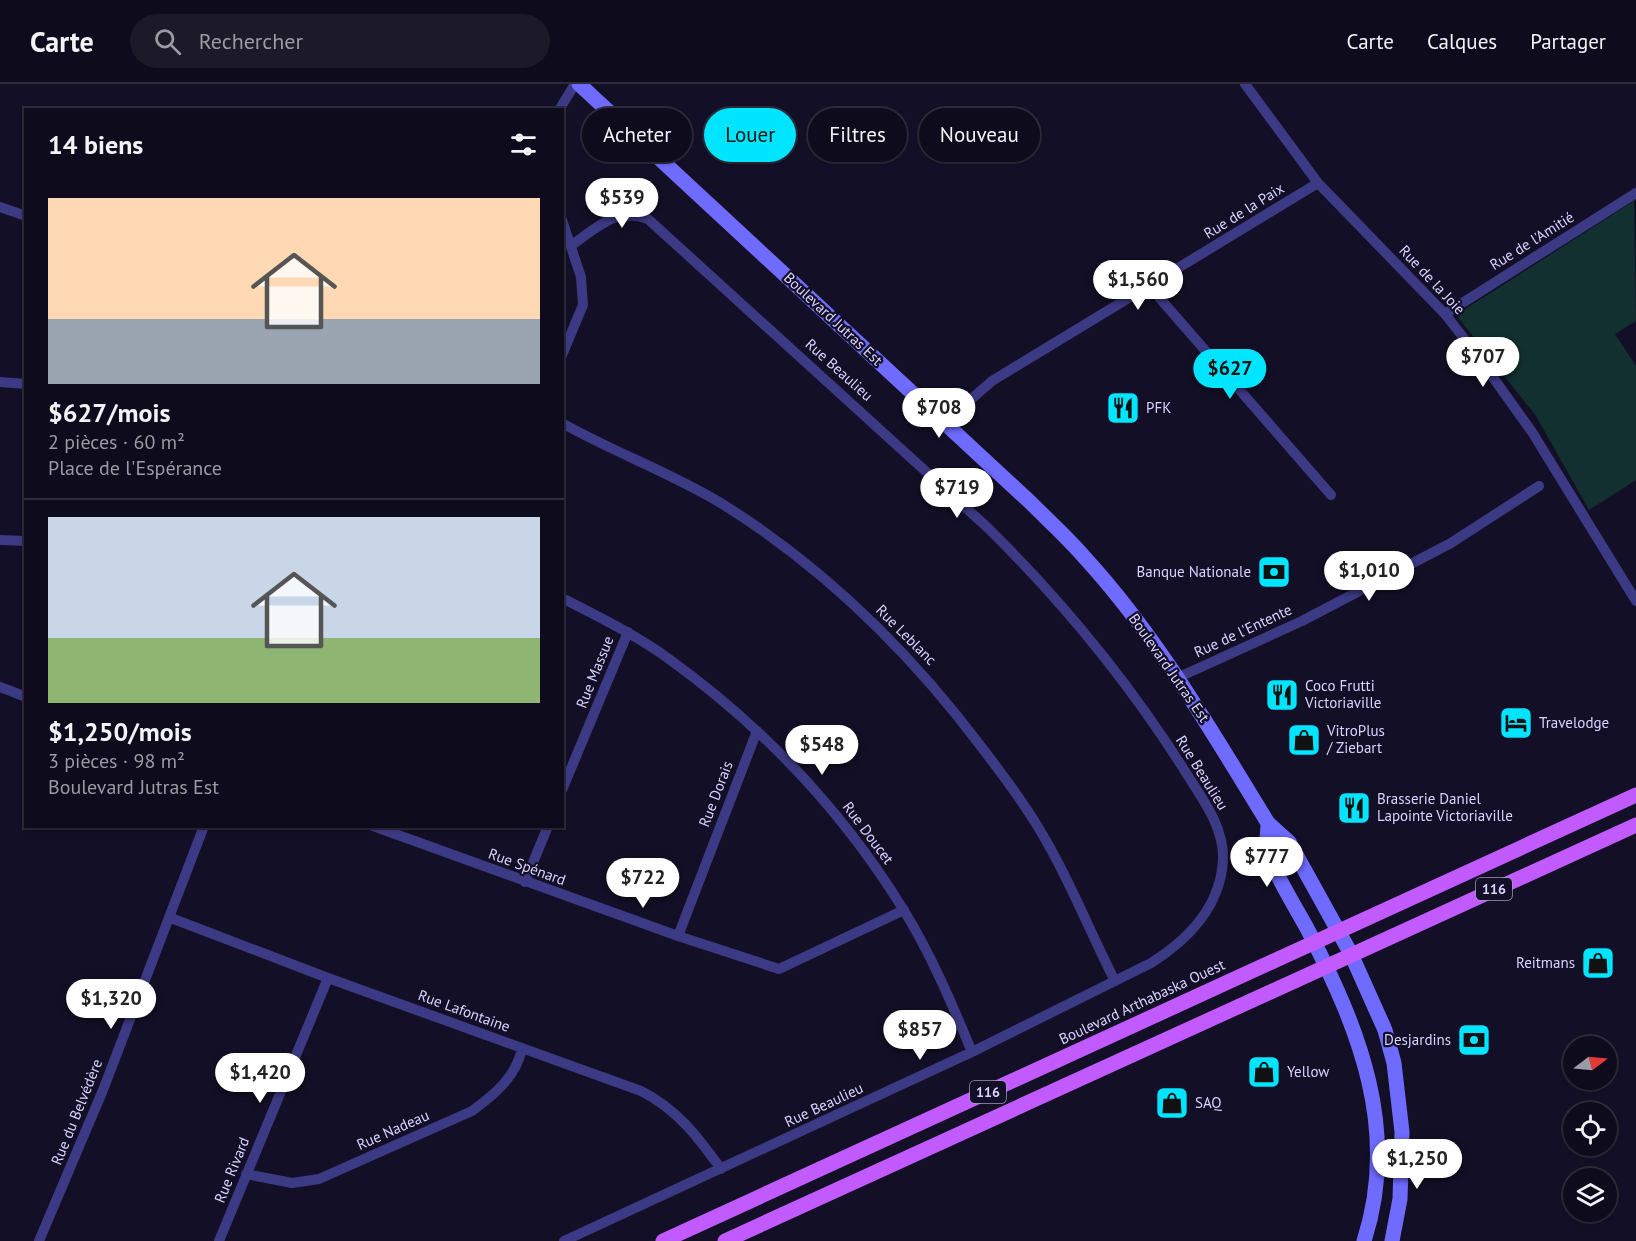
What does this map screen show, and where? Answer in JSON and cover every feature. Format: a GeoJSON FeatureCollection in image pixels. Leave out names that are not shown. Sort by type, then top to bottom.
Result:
{"type":"FeatureCollection","features":[{"type":"Feature","properties":{"kind":"main road","name":"Boulevard Jutras Est"},"geometry":{"type":"LineString","coordinates":[[577,84],[945,422],[1087,559],[1132,614],[1177,678],[1268,823],[1289,842],[1351,954],[1385,1030],[1400,1096],[1402,1132],[1400,1199],[1392,1241]]}},
{"type":"Feature","properties":{"kind":"main road","name":"Boulevard Arthabaska Ouest"},"geometry":{"type":"LineString","coordinates":[[663,1241],[1636,795]]}},
{"type":"Feature","properties":{"kind":"main road"},"geometry":{"type":"LineString","coordinates":[[1268,823],[1267,852],[1326,966],[1359,1041],[1374,1104],[1377,1160],[1374,1192],[1364,1241]]}},
{"type":"Feature","properties":{"kind":"main road","name":"116"},"geometry":{"type":"LineString","coordinates":[[725,1241],[1636,825]]}},
{"type":"Feature","properties":{"kind":"street"},"geometry":{"type":"LineString","coordinates":[[560,108],[577,84]]}},
{"type":"Feature","properties":{"kind":"street","name":"Rue de la Joie"},"geometry":{"type":"LineString","coordinates":[[1245,84],[1318,183],[1445,314],[1532,432],[1636,601]]}},
{"type":"Feature","properties":{"kind":"street","name":"Rue de la Paix"},"geometry":{"type":"LineString","coordinates":[[945,422],[992,381],[1318,183]]}},
{"type":"Feature","properties":{"kind":"street","name":"Rue de l'Amitié"},"geometry":{"type":"LineString","coordinates":[[1445,314],[1636,193]]}},
{"type":"Feature","properties":{"kind":"street"},"geometry":{"type":"LineString","coordinates":[[0,207],[24,215]]}},
{"type":"Feature","properties":{"kind":"street","name":"Rue Beaulieu"},"geometry":{"type":"LineString","coordinates":[[564,1241],[972,1052],[1115,981],[1178,946],[1199,924],[1212,901],[1223,860],[1221,841],[1204,803],[1128,688],[1068,612],[988,528],[648,219],[621,214],[606,221],[573,245]]}},
{"type":"Feature","properties":{"kind":"street"},"geometry":{"type":"LineString","coordinates":[[564,225],[573,245],[581,277],[583,305],[564,350]]}},
{"type":"Feature","properties":{"kind":"street"},"geometry":{"type":"LineString","coordinates":[[1150,287],[1331,495]]}},
{"type":"Feature","properties":{"kind":"street"},"geometry":{"type":"LineString","coordinates":[[0,382],[24,384]]}},
{"type":"Feature","properties":{"kind":"street","name":"Rue Leblanc"},"geometry":{"type":"LineString","coordinates":[[564,424],[661,470],[723,505],[785,546],[887,636],[936,687],[1020,799],[1075,894],[1115,981]]}},
{"type":"Feature","properties":{"kind":"street","name":"Rue de l'Entente"},"geometry":{"type":"LineString","coordinates":[[1177,678],[1302,621],[1451,543],[1539,486]]}},
{"type":"Feature","properties":{"kind":"street"},"geometry":{"type":"LineString","coordinates":[[0,540],[24,541]]}},
{"type":"Feature","properties":{"kind":"street","name":"Rue Doucet"},"geometry":{"type":"LineString","coordinates":[[564,599],[628,632],[668,659],[756,731],[803,775],[841,822],[904,910],[943,985],[972,1052]]}},
{"type":"Feature","properties":{"kind":"street","name":"Rue Massue"},"geometry":{"type":"LineString","coordinates":[[564,785],[628,632]]}},
{"type":"Feature","properties":{"kind":"street"},"geometry":{"type":"LineString","coordinates":[[0,687],[24,696]]}},
{"type":"Feature","properties":{"kind":"street","name":"Rue Dorais"},"geometry":{"type":"LineString","coordinates":[[678,936],[756,731]]}},
{"type":"Feature","properties":{"kind":"street","name":"Rue du Belvédère"},"geometry":{"type":"LineString","coordinates":[[39,1241],[171,918],[203,828]]}},
{"type":"Feature","properties":{"kind":"street","name":"Rue Spénard"},"geometry":{"type":"LineString","coordinates":[[381,828],[525,882],[779,969],[904,910]]}},
{"type":"Feature","properties":{"kind":"street"},"geometry":{"type":"LineString","coordinates":[[525,882],[547,828]]}},
{"type":"Feature","properties":{"kind":"street","name":"Rue Lafontaine"},"geometry":{"type":"LineString","coordinates":[[171,918],[328,978],[641,1091],[659,1100],[693,1131],[721,1169]]}},
{"type":"Feature","properties":{"kind":"street","name":"Rue Rivard"},"geometry":{"type":"LineString","coordinates":[[219,1241],[328,978]]}},
{"type":"Feature","properties":{"kind":"street","name":"Rue Nadeau"},"geometry":{"type":"LineString","coordinates":[[246,1174],[292,1183],[319,1179],[472,1111],[493,1096],[510,1075],[522,1048]]}},
{"type":"Feature","properties":{"kind":"green space"},"geometry":{"type":"Polygon","coordinates":[[[1634,201],[1636,321],[1615,334],[1636,366],[1636,480],[1589,510],[1536,416],[1456,315],[1634,201]]]}},
{"type":"Feature","properties":{"kind":"place","name":"PFK"},"geometry":{"type":"Point","coordinates":[1123,408]}},
{"type":"Feature","properties":{"kind":"place","name":"Banque Nationale"},"geometry":{"type":"Point","coordinates":[1274,572]}},
{"type":"Feature","properties":{"kind":"place","name":"Coco Frutti Victoriaville"},"geometry":{"type":"Point","coordinates":[1282,695]}},
{"type":"Feature","properties":{"kind":"place","name":"Travelodge"},"geometry":{"type":"Point","coordinates":[1516,723]}},
{"type":"Feature","properties":{"kind":"place","name":"VitroPlus / Ziebart"},"geometry":{"type":"Point","coordinates":[1304,740]}},
{"type":"Feature","properties":{"kind":"place","name":"Brasserie Daniel Lapointe Victoriaville"},"geometry":{"type":"Point","coordinates":[1354,808]}},
{"type":"Feature","properties":{"kind":"place","name":"Reitmans"},"geometry":{"type":"Point","coordinates":[1598,963]}},
{"type":"Feature","properties":{"kind":"place","name":"Desjardins"},"geometry":{"type":"Point","coordinates":[1474,1040]}},
{"type":"Feature","properties":{"kind":"place","name":"Yellow"},"geometry":{"type":"Point","coordinates":[1264,1072]}},
{"type":"Feature","properties":{"kind":"place","name":"SAQ"},"geometry":{"type":"Point","coordinates":[1172,1103]}}]}
